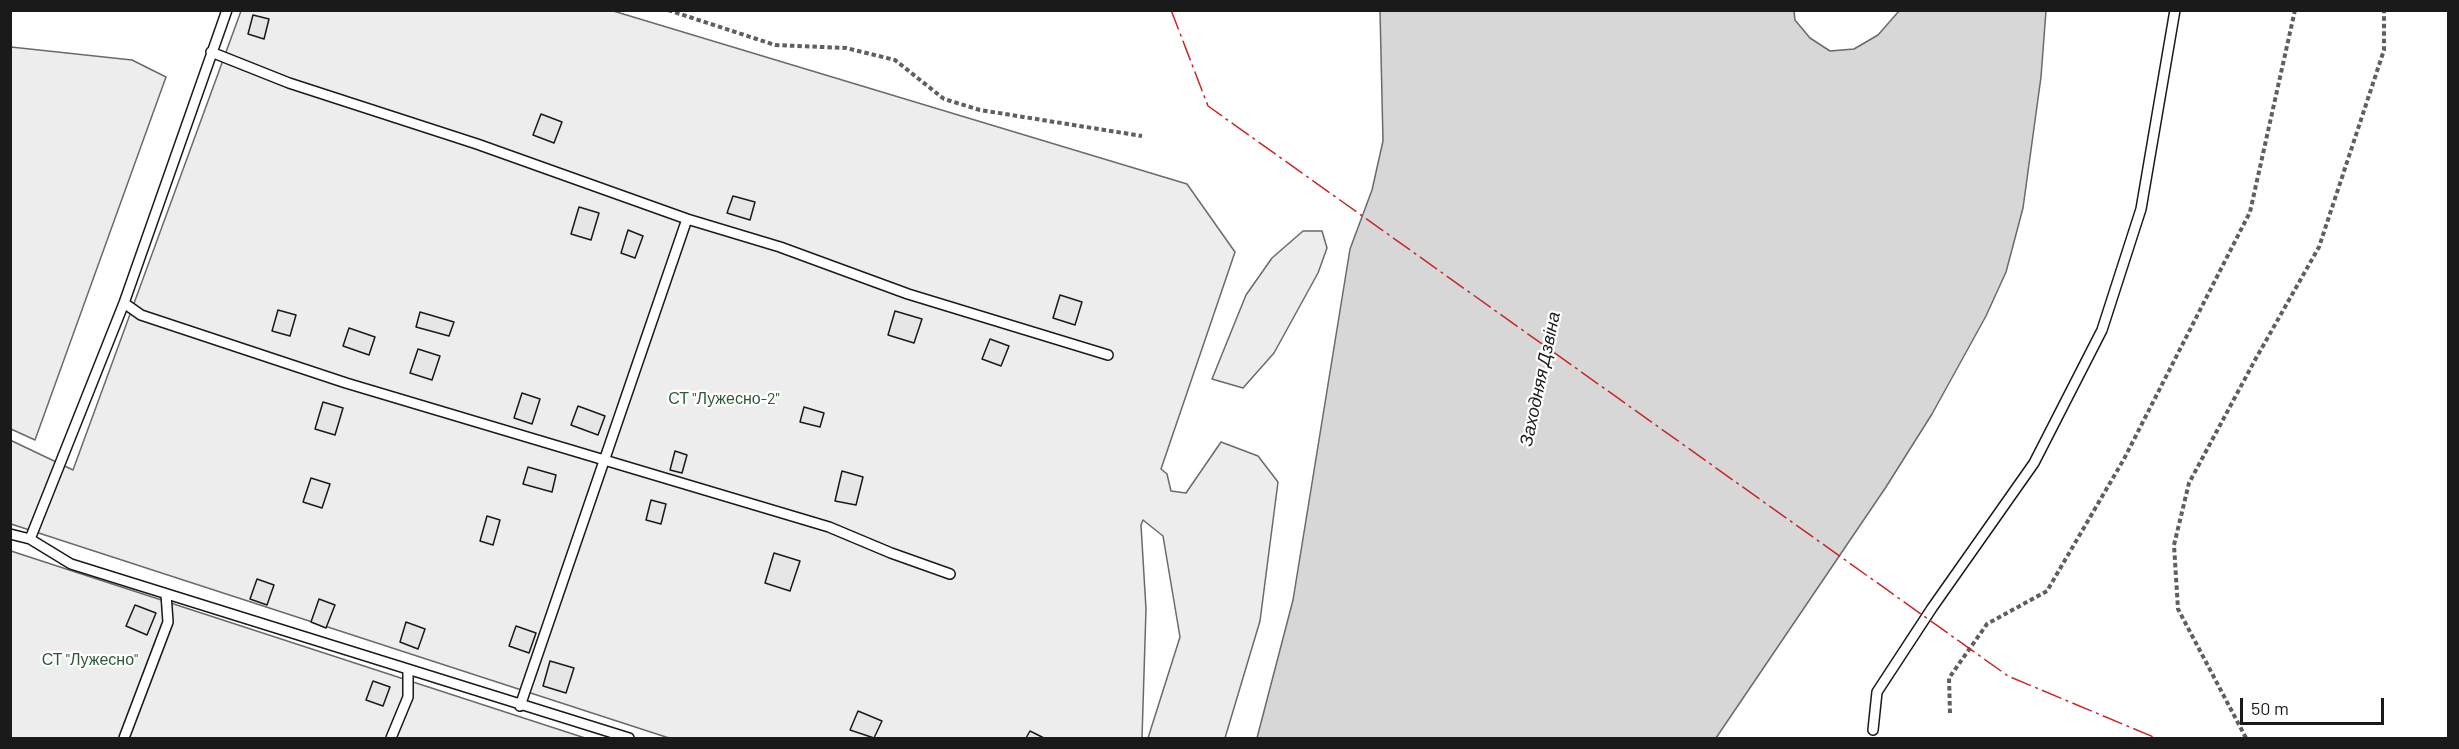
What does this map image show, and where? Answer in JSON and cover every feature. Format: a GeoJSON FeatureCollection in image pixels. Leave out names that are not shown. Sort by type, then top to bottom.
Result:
{"type":"FeatureCollection","features":[{"type":"Feature","properties":{"kind":"lane"},"geometry":{"type":"LineString","coordinates":[[30,538],[124,303],[227,10]]}},
{"type":"Feature","properties":{"kind":"lane"},"geometry":{"type":"LineString","coordinates":[[1873,730],[1877,692],[1932,608],[2034,463],[2102,330],[2141,208],[2175,10]]}},
{"type":"Feature","properties":{"kind":"lane"},"geometry":{"type":"LineString","coordinates":[[211,52],[289,83],[477,144],[687,219],[780,247],[908,294],[1108,355]]}},
{"type":"Feature","properties":{"kind":"lane"},"geometry":{"type":"LineString","coordinates":[[520,706],[687,219]]}},
{"type":"Feature","properties":{"kind":"lane"},"geometry":{"type":"LineString","coordinates":[[124,303],[141,315],[346,383],[829,527],[950,574]]}},
{"type":"Feature","properties":{"kind":"lane"},"geometry":{"type":"LineString","coordinates":[[10,534],[30,538],[71,564],[520,706],[629,738]]}},
{"type":"Feature","properties":{"kind":"lane"},"geometry":{"type":"LineString","coordinates":[[124,738],[168,622],[166,594]]}},
{"type":"Feature","properties":{"kind":"lane"},"geometry":{"type":"LineString","coordinates":[[391,738],[408,697],[408,670]]}},
{"type":"Feature","properties":{"kind":"path"},"geometry":{"type":"LineString","coordinates":[[668,10],[775,45],[846,48],[895,60],[944,99],[980,110],[1142,136]]}},
{"type":"Feature","properties":{"kind":"path"},"geometry":{"type":"LineString","coordinates":[[1950,713],[1949,678],[1987,624],[2047,591],[2124,459],[2250,212],[2295,10]]}},
{"type":"Feature","properties":{"kind":"path"},"geometry":{"type":"LineString","coordinates":[[2246,738],[2178,609],[2174,545],[2189,483],[2319,247],[2384,50],[2384,10]]}},
{"type":"Feature","properties":{"kind":"shaded area","name":"СТ \"Лужесно-2\""},"geometry":{"type":"Polygon","coordinates":[[[610,10],[1187,184],[1235,252],[1161,469],[1167,474],[1171,491],[1186,493],[1221,442],[1258,456],[1278,482],[1260,621],[1225,738],[1148,738],[1180,637],[1163,536],[1143,520],[1141,525],[1146,609],[1142,738],[669,738],[11,524],[10,440],[73,470],[241,11],[610,10]]]}},
{"type":"Feature","properties":{"kind":"shaded area"},"geometry":{"type":"Polygon","coordinates":[[[11,47],[132,60],[166,77],[35,440],[11,429],[11,47]]]}},
{"type":"Feature","properties":{"kind":"shaded area"},"geometry":{"type":"Polygon","coordinates":[[[1303,231],[1322,231],[1327,248],[1318,273],[1274,353],[1243,388],[1212,379],[1246,295],[1272,258],[1303,231]]]}},
{"type":"Feature","properties":{"kind":"shaded area","name":"СТ \"Лужесно\""},"geometry":{"type":"Polygon","coordinates":[[[11,551],[585,738],[11,738],[11,551]]]}},
{"type":"Feature","properties":{"kind":"water","name":"Заходняя Дзвіна"},"geometry":{"type":"Polygon","coordinates":[[[1380,11],[1794,11],[1795,20],[1810,38],[1830,51],[1854,49],[1878,35],[1899,11],[2046,11],[2041,77],[2023,208],[2006,272],[1986,316],[1932,414],[1886,487],[1716,738],[1257,738],[1293,600],[1350,249],[1372,190],[1383,141],[1380,11]]]}},
{"type":"Feature","properties":{"kind":"building"},"geometry":{"type":"Polygon","coordinates":[[[253,15],[269,19],[264,39],[248,34],[253,15]]]}},
{"type":"Feature","properties":{"kind":"building"},"geometry":{"type":"Polygon","coordinates":[[[541,114],[562,122],[554,143],[533,135],[541,114]]]}},
{"type":"Feature","properties":{"kind":"building"},"geometry":{"type":"Polygon","coordinates":[[[733,196],[755,202],[750,220],[727,213],[733,196]]]}},
{"type":"Feature","properties":{"kind":"building"},"geometry":{"type":"Polygon","coordinates":[[[579,207],[599,213],[591,240],[571,234],[579,207]]]}},
{"type":"Feature","properties":{"kind":"building"},"geometry":{"type":"Polygon","coordinates":[[[628,230],[643,236],[635,258],[621,253],[628,230]]]}},
{"type":"Feature","properties":{"kind":"building"},"geometry":{"type":"Polygon","coordinates":[[[1060,295],[1082,302],[1075,325],[1053,318],[1060,295]]]}},
{"type":"Feature","properties":{"kind":"building"},"geometry":{"type":"Polygon","coordinates":[[[278,310],[296,315],[290,336],[272,331],[278,310]]]}},
{"type":"Feature","properties":{"kind":"building"},"geometry":{"type":"Polygon","coordinates":[[[895,311],[922,319],[914,343],[888,335],[895,311]]]}},
{"type":"Feature","properties":{"kind":"building"},"geometry":{"type":"Polygon","coordinates":[[[420,312],[454,322],[449,336],[416,327],[420,312]]]}},
{"type":"Feature","properties":{"kind":"building"},"geometry":{"type":"Polygon","coordinates":[[[349,328],[375,337],[369,355],[343,346],[349,328]]]}},
{"type":"Feature","properties":{"kind":"building"},"geometry":{"type":"Polygon","coordinates":[[[990,339],[1009,346],[1001,366],[982,359],[990,339]]]}},
{"type":"Feature","properties":{"kind":"building"},"geometry":{"type":"Polygon","coordinates":[[[418,349],[440,356],[432,380],[410,373],[418,349]]]}},
{"type":"Feature","properties":{"kind":"building"},"geometry":{"type":"Polygon","coordinates":[[[522,393],[540,399],[532,424],[514,418],[522,393]]]}},
{"type":"Feature","properties":{"kind":"building"},"geometry":{"type":"Polygon","coordinates":[[[323,402],[343,408],[335,435],[315,429],[323,402]]]}},
{"type":"Feature","properties":{"kind":"building"},"geometry":{"type":"Polygon","coordinates":[[[578,406],[605,416],[598,435],[571,425],[578,406]]]}},
{"type":"Feature","properties":{"kind":"building"},"geometry":{"type":"Polygon","coordinates":[[[804,407],[824,413],[820,427],[800,422],[804,407]]]}},
{"type":"Feature","properties":{"kind":"building"},"geometry":{"type":"Polygon","coordinates":[[[675,451],[687,455],[682,473],[670,470],[675,451]]]}},
{"type":"Feature","properties":{"kind":"building"},"geometry":{"type":"Polygon","coordinates":[[[528,467],[556,475],[552,492],[523,484],[528,467]]]}},
{"type":"Feature","properties":{"kind":"building"},"geometry":{"type":"Polygon","coordinates":[[[842,471],[863,477],[856,505],[835,501],[842,471]]]}},
{"type":"Feature","properties":{"kind":"building"},"geometry":{"type":"Polygon","coordinates":[[[311,478],[330,484],[322,508],[303,502],[311,478]]]}},
{"type":"Feature","properties":{"kind":"building"},"geometry":{"type":"Polygon","coordinates":[[[651,500],[666,504],[661,524],[646,520],[651,500]]]}},
{"type":"Feature","properties":{"kind":"building"},"geometry":{"type":"Polygon","coordinates":[[[487,516],[500,520],[493,545],[480,541],[487,516]]]}},
{"type":"Feature","properties":{"kind":"building"},"geometry":{"type":"Polygon","coordinates":[[[774,553],[800,561],[790,591],[765,583],[774,553]]]}},
{"type":"Feature","properties":{"kind":"building"},"geometry":{"type":"Polygon","coordinates":[[[257,579],[274,585],[267,605],[250,599],[257,579]]]}},
{"type":"Feature","properties":{"kind":"building"},"geometry":{"type":"Polygon","coordinates":[[[319,599],[335,605],[326,628],[311,622],[319,599]]]}},
{"type":"Feature","properties":{"kind":"building"},"geometry":{"type":"Polygon","coordinates":[[[135,605],[156,613],[147,635],[126,626],[135,605]]]}},
{"type":"Feature","properties":{"kind":"building"},"geometry":{"type":"Polygon","coordinates":[[[406,622],[425,629],[418,649],[400,642],[406,622]]]}},
{"type":"Feature","properties":{"kind":"building"},"geometry":{"type":"Polygon","coordinates":[[[516,626],[536,633],[529,653],[509,646],[516,626]]]}},
{"type":"Feature","properties":{"kind":"building"},"geometry":{"type":"Polygon","coordinates":[[[550,661],[574,668],[566,693],[543,686],[550,661]]]}},
{"type":"Feature","properties":{"kind":"building"},"geometry":{"type":"Polygon","coordinates":[[[373,681],[390,687],[383,706],[366,700],[373,681]]]}},
{"type":"Feature","properties":{"kind":"building"},"geometry":{"type":"Polygon","coordinates":[[[858,711],[882,721],[874,738],[850,730],[858,711]]]}},
{"type":"Feature","properties":{"kind":"building"},"geometry":{"type":"Polygon","coordinates":[[[1030,731],[1044,738],[1026,738],[1030,731]]]}},
{"type":"Feature","properties":{"kind":"power"},"geometry":{"type":"LineString","coordinates":[[1171,10],[1208,106],[2008,676],[2156,738]]}}]}
